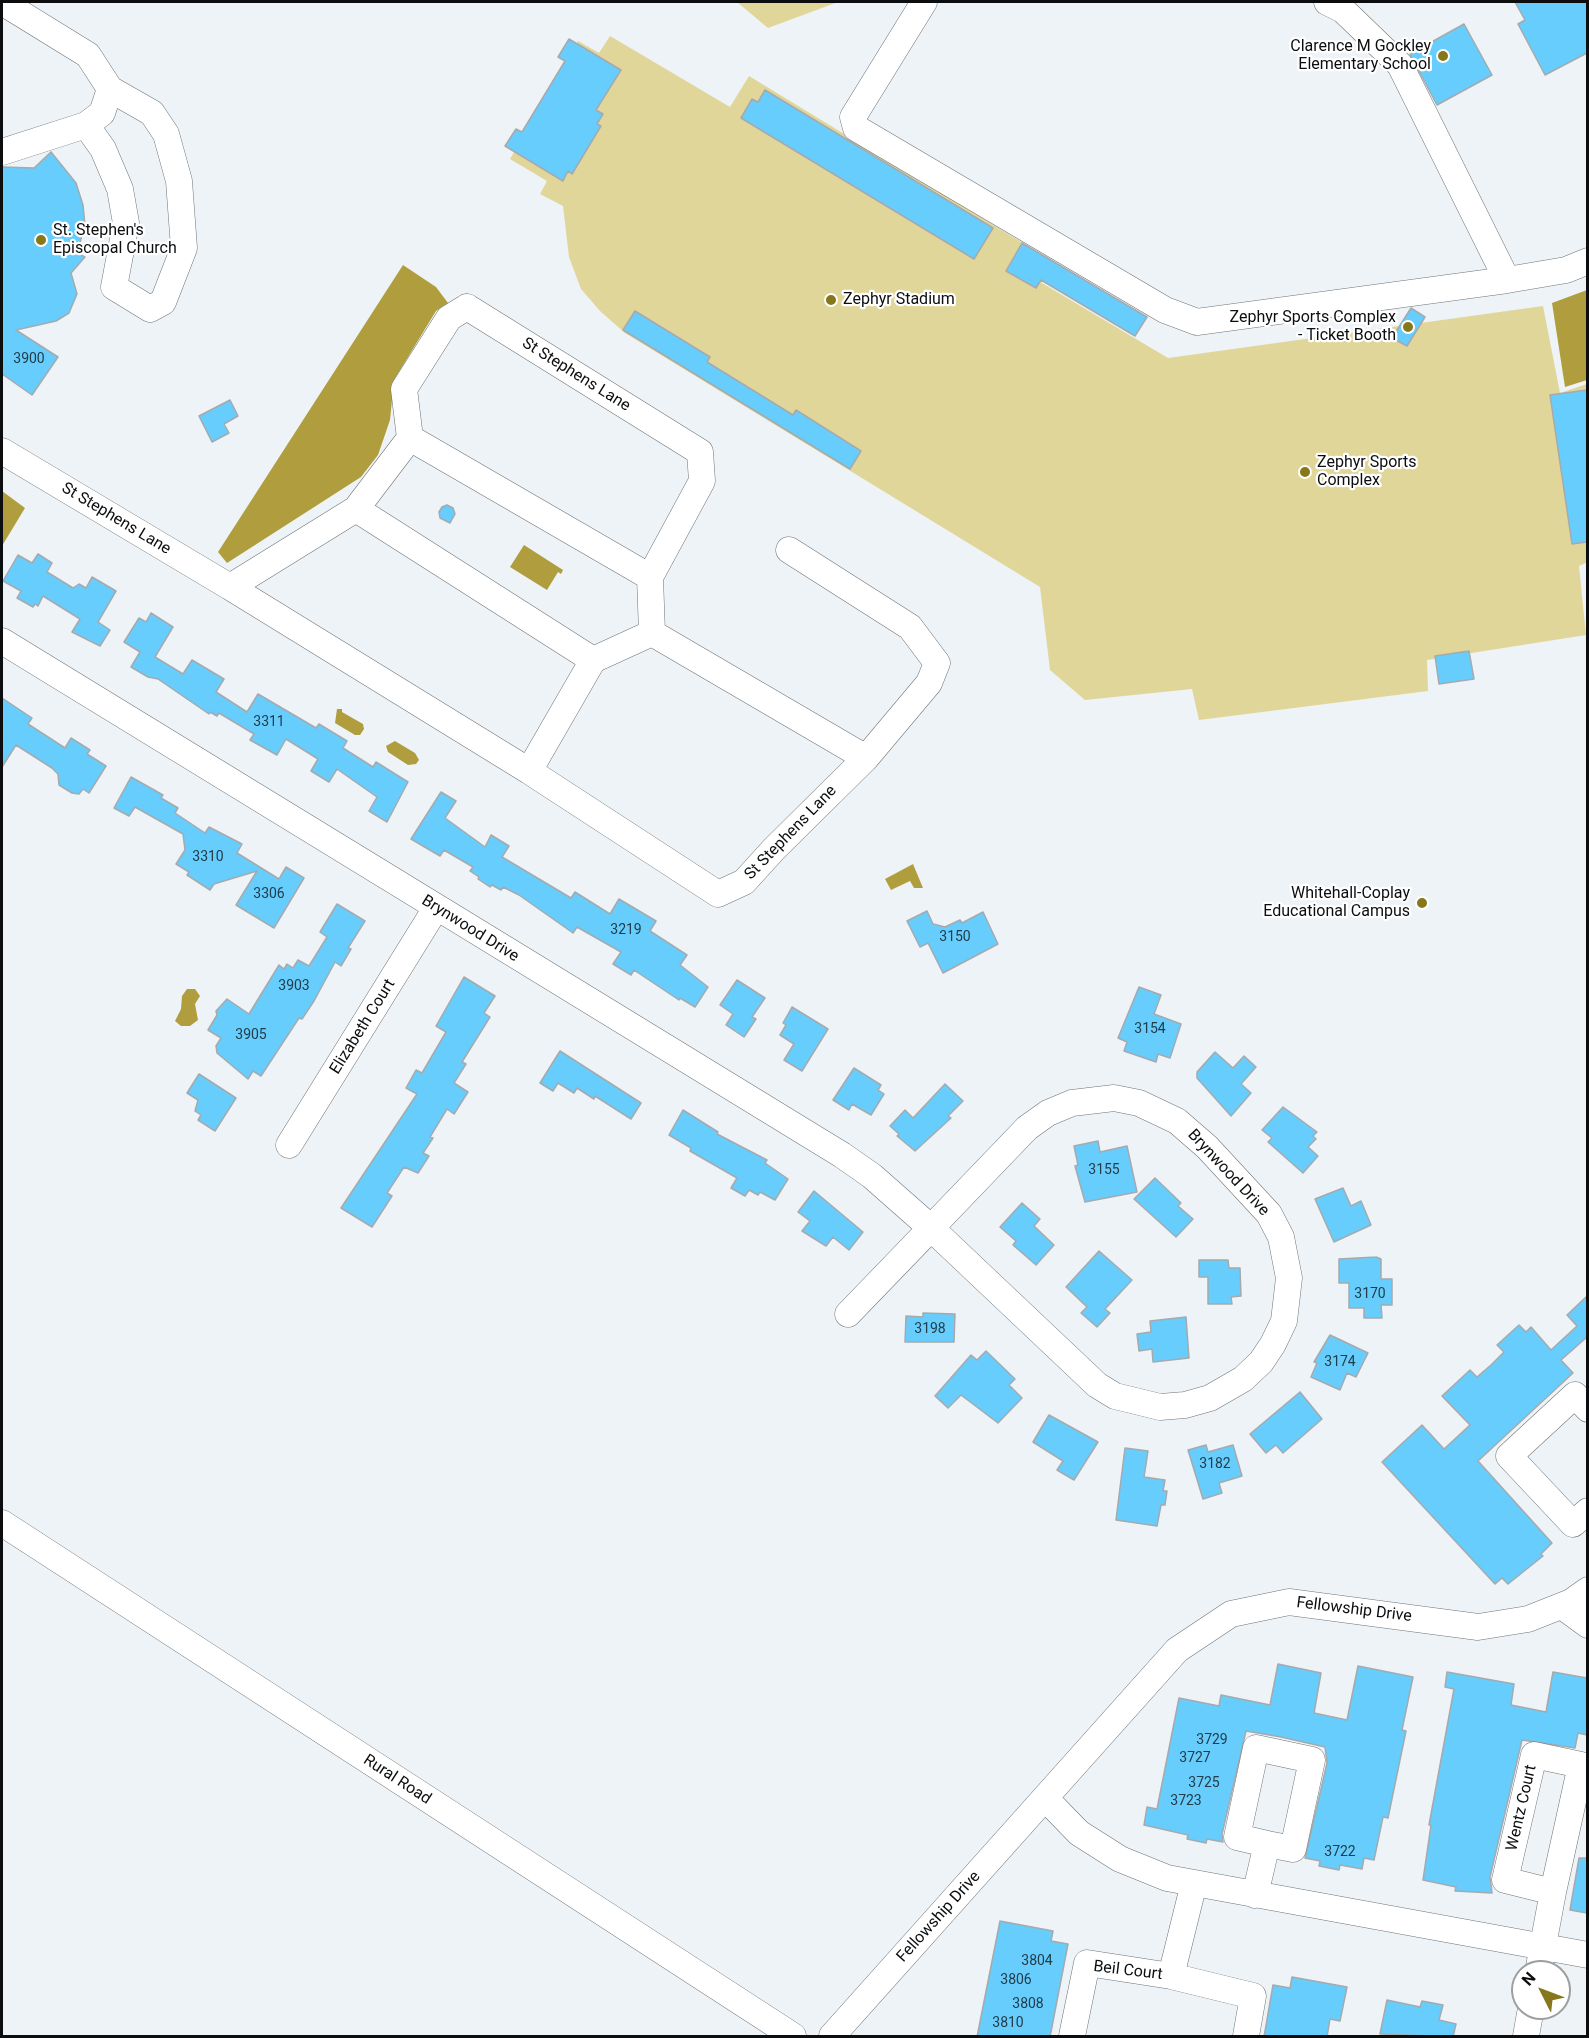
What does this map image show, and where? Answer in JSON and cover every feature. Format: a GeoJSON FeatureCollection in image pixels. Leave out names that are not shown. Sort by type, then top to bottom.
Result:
{"type":"FeatureCollection","features":[{"type":"Feature","properties":{"kind":"street"},"geometry":{"type":"LineString","coordinates":[[2,2],[88,55],[110,89],[152,113],[166,134],[178,181],[183,248],[163,302],[150,309],[114,287],[126,223],[120,189],[103,148],[86,125]]}},
{"type":"Feature","properties":{"kind":"street"},"geometry":{"type":"LineString","coordinates":[[924,2],[852,117],[856,128],[1165,310],[1197,322],[1507,280],[1566,270],[1587,261]]}},
{"type":"Feature","properties":{"kind":"street"},"geometry":{"type":"LineString","coordinates":[[1327,2],[1342,10],[1400,65],[1507,280]]}},
{"type":"Feature","properties":{"kind":"street"},"geometry":{"type":"LineString","coordinates":[[2,152],[86,125],[102,113],[110,89]]}},
{"type":"Feature","properties":{"kind":"street","name":"St Stephens Lane"},"geometry":{"type":"LineString","coordinates":[[410,438],[404,388],[449,318],[467,307],[700,452],[702,481],[650,577]]}},
{"type":"Feature","properties":{"kind":"street"},"geometry":{"type":"LineString","coordinates":[[230,587],[356,509],[410,438],[650,577],[652,633]]}},
{"type":"Feature","properties":{"kind":"street","name":"St Stephens Lane"},"geometry":{"type":"LineString","coordinates":[[2,452],[230,587],[529,771],[718,894],[744,882],[866,758],[929,683],[937,663],[910,627],[789,550]]}},
{"type":"Feature","properties":{"kind":"street"},"geometry":{"type":"LineString","coordinates":[[356,509],[593,660]]}},
{"type":"Feature","properties":{"kind":"street"},"geometry":{"type":"LineString","coordinates":[[529,771],[593,660],[652,633]]}},
{"type":"Feature","properties":{"kind":"street"},"geometry":{"type":"LineString","coordinates":[[652,633],[866,758]]}},
{"type":"Feature","properties":{"kind":"street","name":"Brynwood Drive"},"geometry":{"type":"LineString","coordinates":[[2,641],[842,1155],[872,1176],[931,1228],[1097,1385],[1115,1396],[1139,1404],[1160,1407],[1185,1405],[1221,1394],[1243,1379],[1261,1362],[1284,1321],[1288,1300],[1287,1257],[1281,1237],[1269,1214],[1194,1134],[1159,1110],[1139,1103],[1114,1098],[1092,1099],[1072,1103],[1048,1113],[1027,1128],[931,1228],[848,1314]]}},
{"type":"Feature","properties":{"kind":"street","name":"Elizabeth Court"},"geometry":{"type":"LineString","coordinates":[[289,1145],[436,908]]}},
{"type":"Feature","properties":{"kind":"street"},"geometry":{"type":"LineString","coordinates":[[1587,1409],[1575,1395],[1509,1456],[1573,1524],[1587,1511]]}},
{"type":"Feature","properties":{"kind":"street","name":"Rural Road"},"geometry":{"type":"LineString","coordinates":[[2,1523],[793,2037]]}},
{"type":"Feature","properties":{"kind":"street","name":"Fellowship Drive"},"geometry":{"type":"LineString","coordinates":[[832,2037],[1177,1650],[1231,1614],[1288,1602],[1478,1627],[1528,1619],[1562,1606],[1587,1590]]}},
{"type":"Feature","properties":{"kind":"street"},"geometry":{"type":"LineString","coordinates":[[1562,1606],[1587,1625]]}},
{"type":"Feature","properties":{"kind":"street","name":"Wentz Court"},"geometry":{"type":"LineString","coordinates":[[1540,1960],[1581,1766],[1534,1755],[1505,1880],[1553,1892]]}},
{"type":"Feature","properties":{"kind":"street"},"geometry":{"type":"LineString","coordinates":[[1046,1798],[1079,1833],[1120,1859],[1167,1878],[1587,1954]]}},
{"type":"Feature","properties":{"kind":"street"},"geometry":{"type":"LineString","coordinates":[[1255,1895],[1267,1844]]}},
{"type":"Feature","properties":{"kind":"street","name":"Beil Court"},"geometry":{"type":"LineString","coordinates":[[1170,1976],[1194,1883]]}},
{"type":"Feature","properties":{"kind":"street","name":"Beil Court"},"geometry":{"type":"LineString","coordinates":[[1072,2037],[1087,1963],[1170,1976],[1252,1996],[1246,2037]]}},
{"type":"Feature","properties":{"kind":"street"},"geometry":{"type":"LineString","coordinates":[[1526,2037],[1529,2020]]}},
{"type":"Feature","properties":{"kind":"shaded area"},"geometry":{"type":"Polygon","coordinates":[[[737,2],[838,2],[768,28],[737,2]]]}},
{"type":"Feature","properties":{"kind":"shaded area"},"geometry":{"type":"Polygon","coordinates":[[[610,36],[730,107],[749,76],[1023,243],[1010,264],[1168,358],[1543,306],[1560,393],[1587,384],[1588,562],[1579,566],[1586,635],[1427,660],[1428,691],[1199,720],[1192,689],[1085,700],[1050,670],[1040,587],[625,333],[600,311],[581,289],[569,257],[563,206],[540,194],[547,181],[510,159],[578,41],[599,53],[610,36]]]}},
{"type":"Feature","properties":{"kind":"shaded area"},"geometry":{"type":"Polygon","coordinates":[[[403,265],[436,287],[448,303],[436,311],[394,380],[390,420],[378,455],[361,477],[227,563],[218,552],[403,265]]]}},
{"type":"Feature","properties":{"kind":"shaded area"},"geometry":{"type":"Polygon","coordinates":[[[1587,290],[1587,380],[1565,387],[1552,303],[1587,290]]]}},
{"type":"Feature","properties":{"kind":"shaded area"},"geometry":{"type":"Polygon","coordinates":[[[2,491],[25,508],[2,546],[2,491]]]}},
{"type":"Feature","properties":{"kind":"shaded area"},"geometry":{"type":"Polygon","coordinates":[[[524,545],[563,570],[561,574],[558,572],[547,590],[510,567],[524,545]]]}},
{"type":"Feature","properties":{"kind":"shaded area"},"geometry":{"type":"Polygon","coordinates":[[[337,709],[342,709],[342,712],[363,724],[364,729],[360,735],[355,735],[335,723],[337,709]]]}},
{"type":"Feature","properties":{"kind":"shaded area"},"geometry":{"type":"Polygon","coordinates":[[[395,741],[415,753],[419,760],[416,764],[408,765],[388,752],[386,746],[395,741]]]}},
{"type":"Feature","properties":{"kind":"shaded area"},"geometry":{"type":"Polygon","coordinates":[[[913,864],[923,888],[914,888],[910,881],[891,890],[885,879],[913,864]]]}},
{"type":"Feature","properties":{"kind":"shaded area"},"geometry":{"type":"Polygon","coordinates":[[[187,989],[195,989],[200,996],[195,1004],[198,1020],[190,1026],[181,1026],[175,1021],[181,1009],[182,996],[187,989]]]}},
{"type":"Feature","properties":{"kind":"building"},"geometry":{"type":"Polygon","coordinates":[[[1515,2],[1587,2],[1587,53],[1545,75],[1518,24],[1525,20],[1515,2]]]}},
{"type":"Feature","properties":{"kind":"building"},"geometry":{"type":"Polygon","coordinates":[[[1464,24],[1492,75],[1437,105],[1410,54],[1464,24]]]}},
{"type":"Feature","properties":{"kind":"building"},"geometry":{"type":"Polygon","coordinates":[[[569,39],[621,70],[596,110],[603,114],[597,124],[601,126],[572,174],[568,171],[563,181],[505,146],[516,129],[522,132],[565,61],[558,57],[569,39]]]}},
{"type":"Feature","properties":{"kind":"building"},"geometry":{"type":"Polygon","coordinates":[[[765,90],[993,228],[974,259],[741,118],[752,99],[758,102],[765,90]]]}},
{"type":"Feature","properties":{"kind":"building","name":"St. Stephen's Episcopal Church"},"geometry":{"type":"Polygon","coordinates":[[[51,152],[76,183],[83,205],[85,225],[77,253],[85,257],[71,273],[77,294],[69,313],[56,321],[16,330],[58,357],[32,395],[2,374],[2,167],[34,168],[51,152]]]}},
{"type":"Feature","properties":{"kind":"building"},"geometry":{"type":"Polygon","coordinates":[[[1022,243],[1147,317],[1135,336],[1041,280],[1036,288],[1006,271],[1022,243]]]}},
{"type":"Feature","properties":{"kind":"building","name":"Zephyr Sports Complex - Ticket Booth"},"geometry":{"type":"Polygon","coordinates":[[[1411,308],[1425,317],[1407,346],[1392,338],[1411,308]]]}},
{"type":"Feature","properties":{"kind":"building"},"geometry":{"type":"Polygon","coordinates":[[[635,311],[710,357],[707,362],[793,415],[796,410],[861,451],[850,469],[623,330],[635,311]]]}},
{"type":"Feature","properties":{"kind":"building"},"geometry":{"type":"Polygon","coordinates":[[[1587,390],[1587,542],[1572,544],[1550,395],[1587,390]]]}},
{"type":"Feature","properties":{"kind":"building"},"geometry":{"type":"Polygon","coordinates":[[[230,400],[238,416],[224,424],[229,433],[212,442],[199,416],[230,400]]]}},
{"type":"Feature","properties":{"kind":"building"},"geometry":{"type":"Polygon","coordinates":[[[447,505],[453,508],[455,514],[450,523],[440,518],[439,512],[447,505]]]}},
{"type":"Feature","properties":{"kind":"building"},"geometry":{"type":"Polygon","coordinates":[[[38,554],[52,563],[47,572],[73,588],[79,584],[86,588],[92,577],[116,591],[98,622],[110,630],[100,646],[72,632],[80,619],[43,596],[38,606],[35,604],[33,607],[17,598],[21,591],[3,581],[18,555],[32,563],[38,554]]]}},
{"type":"Feature","properties":{"kind":"building"},"geometry":{"type":"Polygon","coordinates":[[[151,613],[173,627],[155,657],[183,674],[192,660],[224,679],[216,692],[247,712],[258,694],[316,728],[319,724],[347,741],[343,748],[373,767],[376,762],[408,782],[387,822],[369,811],[377,797],[337,769],[329,782],[311,771],[318,759],[286,739],[277,755],[250,740],[254,734],[219,713],[217,716],[210,712],[209,714],[158,679],[148,677],[131,667],[140,652],[124,642],[139,618],[146,622],[151,613]]]}},
{"type":"Feature","properties":{"kind":"building"},"geometry":{"type":"Polygon","coordinates":[[[1469,651],[1474,679],[1439,684],[1435,656],[1469,651]]]}},
{"type":"Feature","properties":{"kind":"building"},"geometry":{"type":"Polygon","coordinates":[[[2,698],[32,718],[28,724],[65,748],[71,738],[90,750],[87,754],[106,766],[89,793],[83,789],[79,794],[72,793],[59,785],[58,774],[52,768],[16,745],[2,767],[2,698]]]}},
{"type":"Feature","properties":{"kind":"building"},"geometry":{"type":"Polygon","coordinates":[[[131,777],[163,795],[161,798],[178,808],[175,813],[205,833],[209,827],[242,844],[237,853],[279,879],[286,867],[304,878],[274,928],[236,905],[257,871],[214,884],[210,890],[187,875],[189,872],[176,864],[185,850],[183,834],[135,807],[129,816],[114,808],[131,777]]]}},
{"type":"Feature","properties":{"kind":"building"},"geometry":{"type":"Polygon","coordinates":[[[441,792],[456,801],[445,818],[485,847],[491,835],[509,846],[502,857],[571,898],[575,892],[610,914],[619,899],[656,921],[650,931],[687,955],[680,965],[708,987],[695,1007],[680,998],[679,1000],[634,970],[631,975],[613,964],[621,952],[577,927],[573,933],[519,895],[503,887],[501,890],[492,885],[490,887],[470,871],[473,867],[444,850],[440,856],[411,839],[441,792]]]}},
{"type":"Feature","properties":{"kind":"building"},"geometry":{"type":"Polygon","coordinates":[[[337,904],[365,921],[348,948],[351,949],[341,966],[335,962],[314,1001],[302,1019],[299,1018],[261,1076],[253,1071],[248,1079],[217,1053],[216,1046],[221,1038],[208,1030],[217,1015],[216,1011],[227,999],[249,1014],[279,965],[284,969],[287,964],[293,968],[298,960],[309,966],[327,937],[320,932],[337,904]]]}},
{"type":"Feature","properties":{"kind":"building"},"geometry":{"type":"Polygon","coordinates":[[[927,911],[933,924],[945,927],[960,920],[962,923],[983,912],[998,944],[943,973],[928,943],[920,947],[907,921],[927,911]]]}},
{"type":"Feature","properties":{"kind":"building"},"geometry":{"type":"Polygon","coordinates":[[[464,977],[495,996],[484,1013],[490,1017],[462,1062],[466,1064],[454,1083],[468,1092],[454,1114],[447,1109],[430,1137],[433,1138],[423,1153],[429,1156],[418,1173],[404,1167],[387,1193],[392,1196],[372,1227],[341,1208],[417,1094],[406,1088],[416,1070],[422,1073],[446,1032],[436,1026],[464,977]]]}},
{"type":"Feature","properties":{"kind":"building"},"geometry":{"type":"Polygon","coordinates":[[[737,980],[765,998],[752,1017],[756,1019],[744,1037],[726,1025],[733,1014],[720,1005],[737,980]]]}},
{"type":"Feature","properties":{"kind":"building"},"geometry":{"type":"Polygon","coordinates":[[[1139,987],[1161,995],[1154,1014],[1181,1024],[1170,1058],[1158,1054],[1156,1062],[1124,1051],[1127,1042],[1118,1038],[1139,987]]]}},
{"type":"Feature","properties":{"kind":"building"},"geometry":{"type":"Polygon","coordinates":[[[792,1007],[828,1029],[802,1071],[784,1060],[794,1044],[780,1035],[786,1025],[783,1023],[792,1007]]]}},
{"type":"Feature","properties":{"kind":"building"},"geometry":{"type":"Polygon","coordinates":[[[560,1051],[641,1103],[631,1119],[595,1096],[594,1099],[577,1088],[574,1093],[558,1083],[553,1091],[540,1083],[560,1051]]]}},
{"type":"Feature","properties":{"kind":"building"},"geometry":{"type":"Polygon","coordinates":[[[1215,1052],[1233,1068],[1244,1056],[1256,1067],[1241,1084],[1251,1093],[1231,1116],[1197,1078],[1197,1072],[1215,1052]]]}},
{"type":"Feature","properties":{"kind":"building"},"geometry":{"type":"Polygon","coordinates":[[[854,1068],[881,1085],[878,1090],[884,1094],[871,1115],[852,1104],[849,1110],[833,1100],[854,1068]]]}},
{"type":"Feature","properties":{"kind":"building"},"geometry":{"type":"Polygon","coordinates":[[[199,1074],[236,1098],[215,1131],[198,1120],[201,1115],[195,1111],[198,1100],[187,1093],[199,1074]]]}},
{"type":"Feature","properties":{"kind":"building"},"geometry":{"type":"Polygon","coordinates":[[[945,1084],[963,1101],[948,1116],[951,1118],[915,1151],[897,1136],[899,1134],[890,1126],[905,1110],[913,1118],[945,1084]]]}},
{"type":"Feature","properties":{"kind":"building"},"geometry":{"type":"Polygon","coordinates":[[[1283,1107],[1317,1132],[1313,1136],[1316,1139],[1308,1147],[1318,1156],[1303,1173],[1268,1142],[1272,1138],[1262,1130],[1283,1107]]]}},
{"type":"Feature","properties":{"kind":"building"},"geometry":{"type":"Polygon","coordinates":[[[683,1110],[718,1132],[717,1134],[767,1160],[765,1163],[788,1179],[775,1200],[760,1192],[758,1195],[749,1190],[745,1196],[731,1188],[737,1178],[690,1151],[691,1148],[669,1135],[683,1110]]]}},
{"type":"Feature","properties":{"kind":"building"},"geometry":{"type":"Polygon","coordinates":[[[1098,1141],[1100,1152],[1127,1146],[1137,1192],[1085,1202],[1075,1166],[1078,1165],[1074,1146],[1098,1141]]]}},
{"type":"Feature","properties":{"kind":"building"},"geometry":{"type":"Polygon","coordinates":[[[1155,1178],[1181,1203],[1178,1206],[1193,1219],[1176,1237],[1134,1199],[1155,1178]]]}},
{"type":"Feature","properties":{"kind":"building"},"geometry":{"type":"Polygon","coordinates":[[[1343,1188],[1351,1206],[1361,1201],[1371,1225],[1334,1242],[1315,1199],[1343,1188]]]}},
{"type":"Feature","properties":{"kind":"building"},"geometry":{"type":"Polygon","coordinates":[[[814,1191],[863,1232],[849,1250],[833,1237],[826,1246],[802,1231],[810,1221],[798,1212],[814,1191]]]}},
{"type":"Feature","properties":{"kind":"building"},"geometry":{"type":"Polygon","coordinates":[[[1022,1203],[1040,1219],[1034,1226],[1054,1245],[1036,1265],[1013,1245],[1016,1241],[1000,1227],[1022,1203]]]}},
{"type":"Feature","properties":{"kind":"building"},"geometry":{"type":"Polygon","coordinates":[[[1099,1251],[1132,1280],[1105,1309],[1110,1313],[1097,1327],[1081,1313],[1087,1307],[1066,1287],[1099,1251]]]}},
{"type":"Feature","properties":{"kind":"building"},"geometry":{"type":"Polygon","coordinates":[[[1376,1257],[1381,1259],[1381,1279],[1392,1279],[1392,1305],[1381,1305],[1382,1318],[1364,1318],[1364,1308],[1349,1308],[1349,1283],[1339,1283],[1339,1259],[1376,1257]]]}},
{"type":"Feature","properties":{"kind":"building"},"geometry":{"type":"Polygon","coordinates":[[[1199,1260],[1228,1260],[1229,1268],[1240,1268],[1241,1296],[1231,1297],[1232,1304],[1208,1304],[1208,1277],[1199,1277],[1199,1260]]]}},
{"type":"Feature","properties":{"kind":"building"},"geometry":{"type":"Polygon","coordinates":[[[1587,1296],[1587,1337],[1561,1360],[1573,1373],[1478,1461],[1552,1543],[1541,1554],[1543,1556],[1508,1584],[1502,1578],[1495,1584],[1382,1462],[1422,1425],[1444,1449],[1470,1425],[1442,1396],[1470,1370],[1477,1377],[1491,1365],[1504,1352],[1497,1345],[1519,1325],[1526,1332],[1531,1327],[1551,1350],[1577,1326],[1567,1315],[1587,1296]]]}},
{"type":"Feature","properties":{"kind":"building"},"geometry":{"type":"Polygon","coordinates":[[[923,1313],[955,1314],[954,1342],[905,1342],[906,1316],[923,1317],[923,1313]]]}},
{"type":"Feature","properties":{"kind":"building"},"geometry":{"type":"Polygon","coordinates":[[[1186,1317],[1189,1358],[1153,1362],[1152,1349],[1139,1351],[1137,1334],[1151,1332],[1150,1321],[1186,1317]]]}},
{"type":"Feature","properties":{"kind":"building"},"geometry":{"type":"Polygon","coordinates":[[[1330,1335],[1368,1353],[1356,1377],[1347,1373],[1340,1390],[1311,1377],[1317,1363],[1314,1362],[1330,1335]]]}},
{"type":"Feature","properties":{"kind":"building"},"geometry":{"type":"Polygon","coordinates":[[[986,1351],[1015,1379],[1009,1385],[1022,1398],[998,1423],[961,1395],[948,1408],[935,1396],[971,1355],[977,1360],[986,1351]]]}},
{"type":"Feature","properties":{"kind":"building"},"geometry":{"type":"Polygon","coordinates":[[[1300,1392],[1322,1419],[1283,1453],[1276,1445],[1266,1453],[1250,1434],[1300,1392]]]}},
{"type":"Feature","properties":{"kind":"building"},"geometry":{"type":"Polygon","coordinates":[[[1049,1415],[1098,1442],[1074,1480],[1057,1470],[1063,1461],[1033,1442],[1049,1415]]]}},
{"type":"Feature","properties":{"kind":"building"},"geometry":{"type":"Polygon","coordinates":[[[1206,1445],[1208,1452],[1233,1445],[1242,1476],[1219,1483],[1222,1493],[1203,1499],[1188,1450],[1206,1445]]]}},
{"type":"Feature","properties":{"kind":"building"},"geometry":{"type":"Polygon","coordinates":[[[1125,1448],[1148,1451],[1144,1477],[1165,1480],[1163,1491],[1167,1491],[1165,1505],[1161,1505],[1157,1526],[1116,1520],[1125,1448]]]}},
{"type":"Feature","properties":{"kind":"building"},"geometry":{"type":"Polygon","coordinates":[[[1278,1664],[1321,1673],[1314,1713],[1347,1720],[1358,1666],[1413,1677],[1402,1730],[1406,1731],[1388,1818],[1383,1817],[1374,1860],[1364,1858],[1362,1869],[1340,1865],[1339,1870],[1319,1866],[1320,1861],[1305,1858],[1327,1763],[1325,1747],[1281,1737],[1246,1731],[1222,1834],[1223,1842],[1207,1839],[1206,1843],[1187,1839],[1188,1835],[1144,1825],[1147,1807],[1157,1809],[1179,1698],[1219,1706],[1221,1695],[1270,1705],[1278,1664]]]}},
{"type":"Feature","properties":{"kind":"building"},"geometry":{"type":"Polygon","coordinates":[[[1447,1672],[1514,1684],[1511,1705],[1546,1712],[1553,1672],[1587,1678],[1587,1735],[1578,1733],[1575,1748],[1522,1740],[1490,1877],[1492,1893],[1455,1891],[1456,1887],[1423,1880],[1431,1825],[1429,1825],[1454,1689],[1445,1687],[1447,1672]]]}},
{"type":"Feature","properties":{"kind":"building"},"geometry":{"type":"Polygon","coordinates":[[[1579,1858],[1587,1858],[1587,1913],[1570,1910],[1579,1858]]]}},
{"type":"Feature","properties":{"kind":"building"},"geometry":{"type":"Polygon","coordinates":[[[1000,1921],[1053,1931],[1051,1941],[1068,1944],[1050,2037],[977,2037],[1000,1921]]]}},
{"type":"Feature","properties":{"kind":"building"},"geometry":{"type":"Polygon","coordinates":[[[1292,1977],[1347,1987],[1340,2021],[1330,2019],[1327,2037],[1264,2037],[1273,1985],[1290,1988],[1292,1977]]]}},
{"type":"Feature","properties":{"kind":"building"},"geometry":{"type":"Polygon","coordinates":[[[1387,2000],[1420,2007],[1422,2001],[1443,2005],[1439,2020],[1456,2024],[1453,2037],[1380,2034],[1387,2000]]]}},
{"type":"Feature","properties":{"kind":"place","name":"Clarence M Gockley Elementary School"},"geometry":{"type":"Point","coordinates":[1443,56]}},
{"type":"Feature","properties":{"kind":"place","name":"St. Stephen's Episcopal Church"},"geometry":{"type":"Point","coordinates":[41,240]}},
{"type":"Feature","properties":{"kind":"place","name":"Zephyr Stadium"},"geometry":{"type":"Point","coordinates":[831,300]}},
{"type":"Feature","properties":{"kind":"place","name":"Zephyr Sports Complex - Ticket Booth"},"geometry":{"type":"Point","coordinates":[1408,327]}},
{"type":"Feature","properties":{"kind":"place","name":"Zephyr Sports Complex"},"geometry":{"type":"Point","coordinates":[1305,472]}},
{"type":"Feature","properties":{"kind":"place","name":"Whitehall-Coplay Educational Campus"},"geometry":{"type":"Point","coordinates":[1422,903]}}]}
